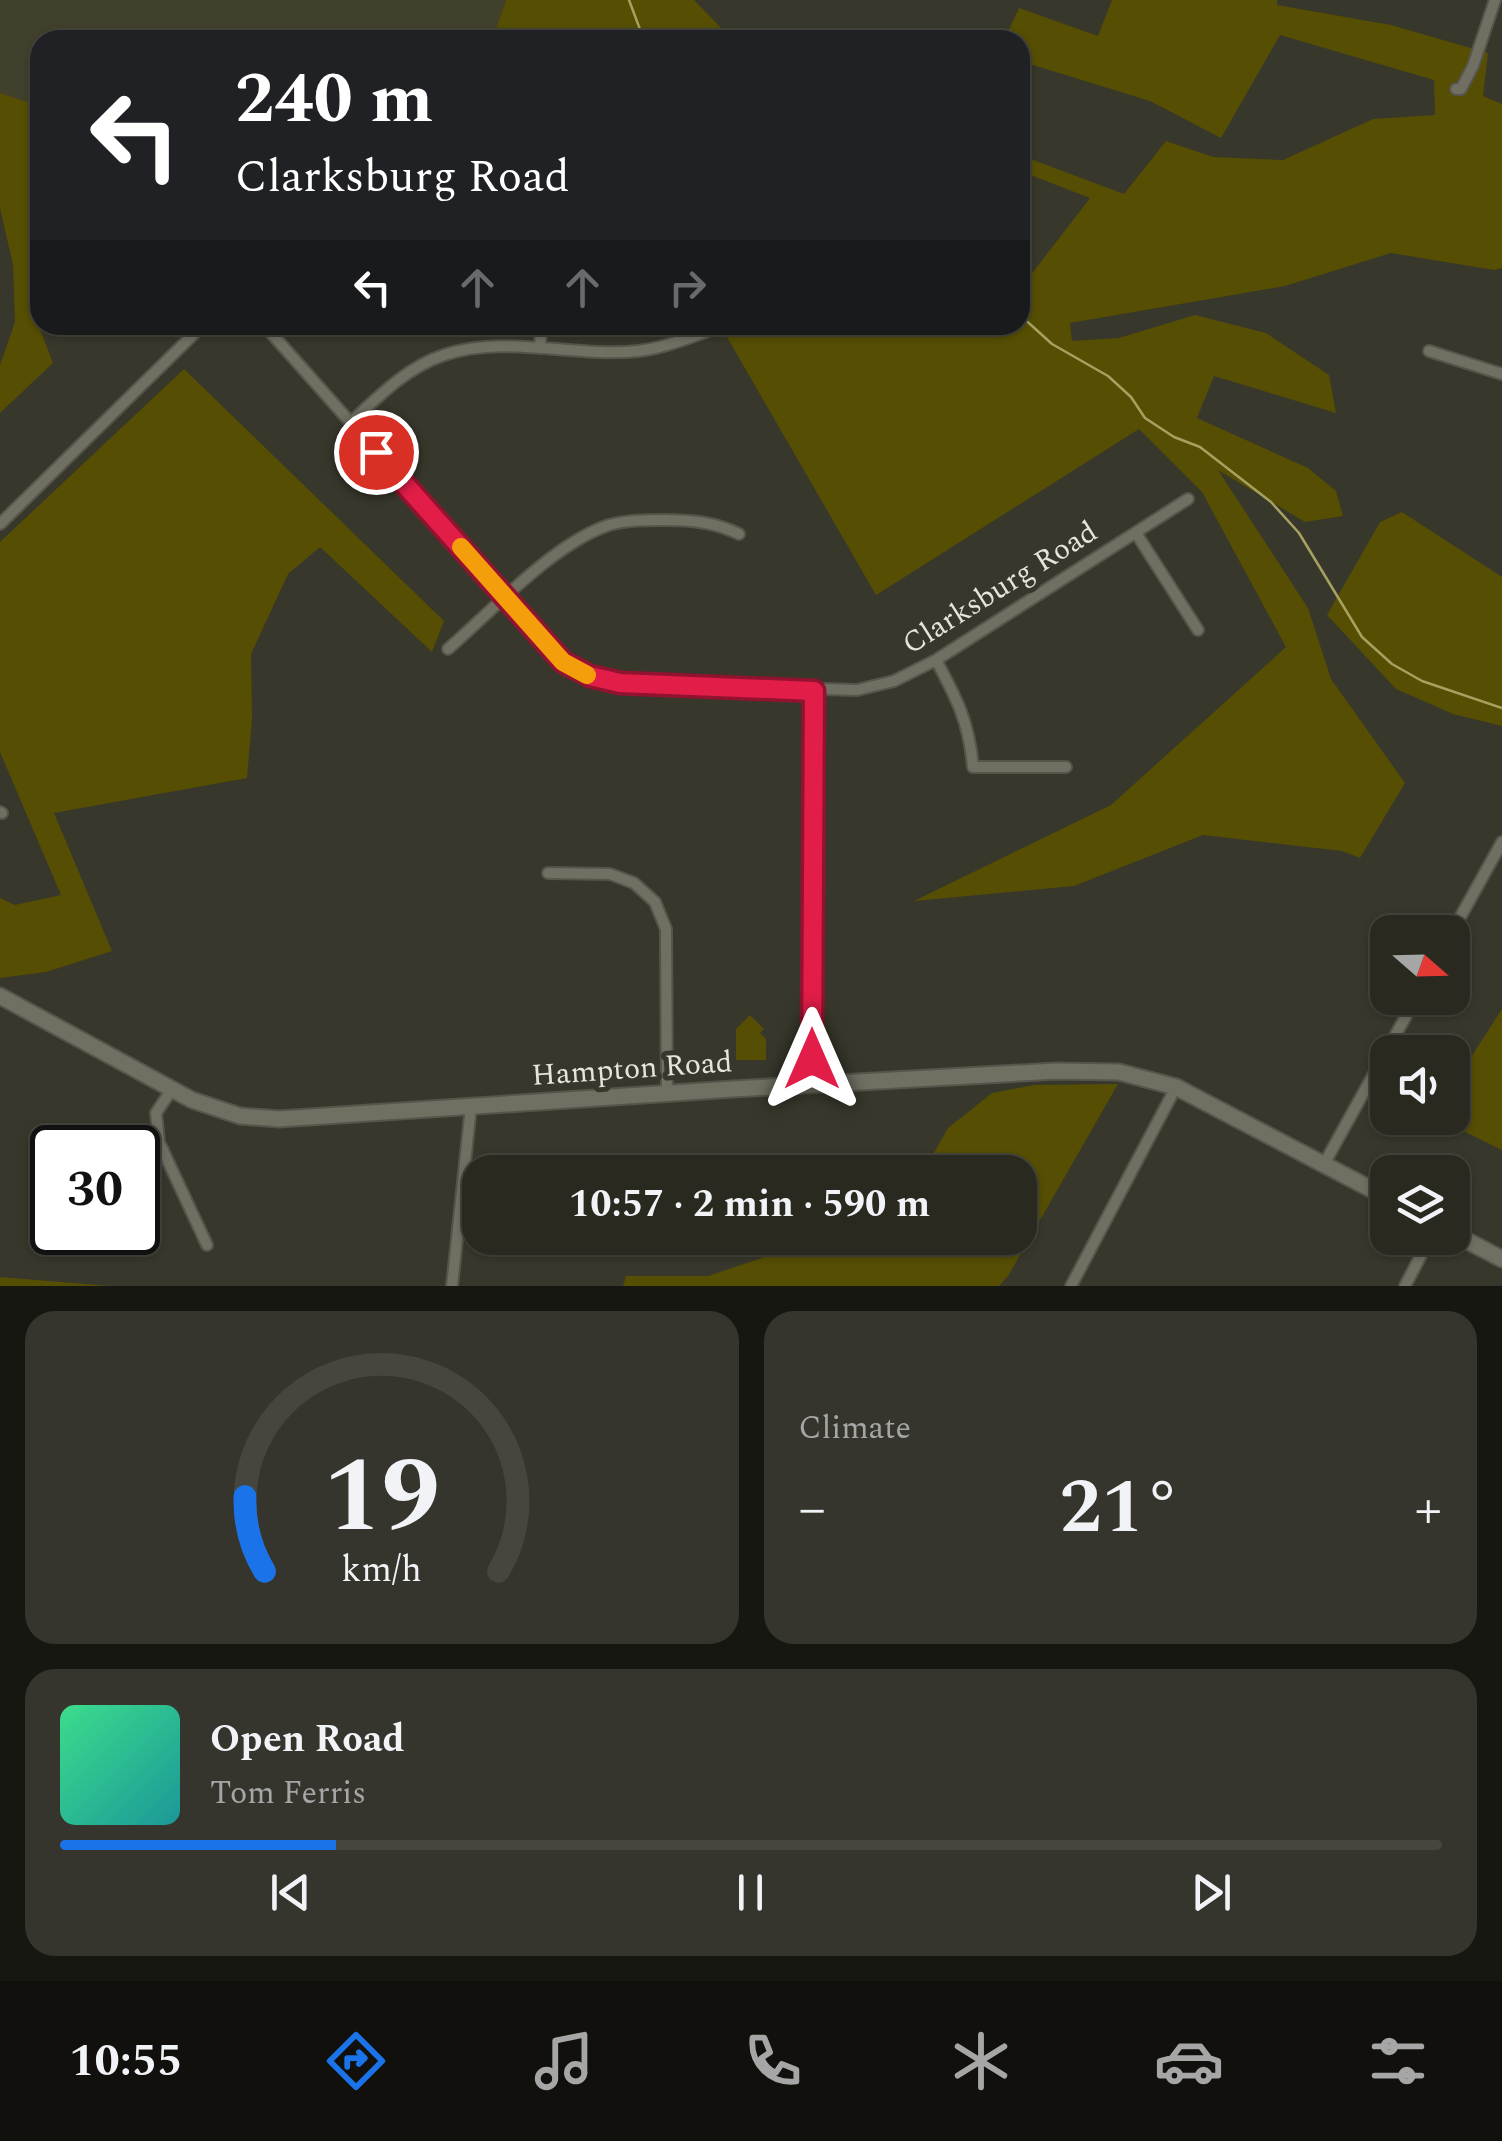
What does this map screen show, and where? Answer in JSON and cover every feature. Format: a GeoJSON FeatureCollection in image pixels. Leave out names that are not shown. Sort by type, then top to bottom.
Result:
{"type":"FeatureCollection","features":[{"type":"Feature","properties":{"kind":"main road","name":"Hampton Road"},"geometry":{"type":"LineString","coordinates":[[0,996],[172,1090],[240,1116],[279,1119],[1068,1071],[1119,1072],[1176,1087],[1370,1188]]}},
{"type":"Feature","properties":{"kind":"main road"},"geometry":{"type":"LineString","coordinates":[[1470,1242],[1502,1259]]}},
{"type":"Feature","properties":{"kind":"street"},"geometry":{"type":"LineString","coordinates":[[1456,90],[1473,66],[1496,0]]}},
{"type":"Feature","properties":{"kind":"street"},"geometry":{"type":"LineString","coordinates":[[0,524],[193,335]]}},
{"type":"Feature","properties":{"kind":"street","name":"Clarksburg Road"},"geometry":{"type":"LineString","coordinates":[[273,335],[563,662],[590,676],[620,683],[814,691],[857,690],[894,681],[936,660],[1188,499]]}},
{"type":"Feature","properties":{"kind":"street"},"geometry":{"type":"LineString","coordinates":[[540,348],[541,335]]}},
{"type":"Feature","properties":{"kind":"street"},"geometry":{"type":"LineString","coordinates":[[350,423],[417,367],[445,354],[478,348],[636,351],[697,335]]}},
{"type":"Feature","properties":{"kind":"street"},"geometry":{"type":"LineString","coordinates":[[1429,351],[1502,374]]}},
{"type":"Feature","properties":{"kind":"street"},"geometry":{"type":"LineString","coordinates":[[448,649],[558,552],[589,533],[638,520],[715,523],[739,534]]}},
{"type":"Feature","properties":{"kind":"street"},"geometry":{"type":"LineString","coordinates":[[1136,533],[1198,630]]}},
{"type":"Feature","properties":{"kind":"street"},"geometry":{"type":"LineString","coordinates":[[936,660],[970,732],[972,767],[1066,767]]}},
{"type":"Feature","properties":{"kind":"street"},"geometry":{"type":"LineString","coordinates":[[812,1086],[814,691]]}},
{"type":"Feature","properties":{"kind":"street"},"geometry":{"type":"LineString","coordinates":[[1461,915],[1502,842]]}},
{"type":"Feature","properties":{"kind":"street"},"geometry":{"type":"LineString","coordinates":[[548,873],[610,874],[634,884],[655,902],[666,929],[667,1094]]}},
{"type":"Feature","properties":{"kind":"street"},"geometry":{"type":"LineString","coordinates":[[1324,1164],[1407,1015]]}},
{"type":"Feature","properties":{"kind":"street"},"geometry":{"type":"LineString","coordinates":[[1071,1286],[1176,1087]]}},
{"type":"Feature","properties":{"kind":"street"},"geometry":{"type":"LineString","coordinates":[[172,1090],[156,1113],[160,1142],[207,1245]]}},
{"type":"Feature","properties":{"kind":"street"},"geometry":{"type":"LineString","coordinates":[[466,1155],[471,1106]]}},
{"type":"Feature","properties":{"kind":"street"},"geometry":{"type":"LineString","coordinates":[[452,1286],[462,1199]]}},
{"type":"Feature","properties":{"kind":"street"},"geometry":{"type":"LineString","coordinates":[[1404,1286],[1421,1255]]}},
{"type":"Feature","properties":{"kind":"shaded area"},"geometry":{"type":"Polygon","coordinates":[[[0,0],[506,0],[496,30],[30,30],[30,103],[0,93],[0,0]]]}},
{"type":"Feature","properties":{"kind":"shaded area"},"geometry":{"type":"Polygon","coordinates":[[[506,0],[694,0],[723,30],[496,30],[506,0]]]}},
{"type":"Feature","properties":{"kind":"shaded area"},"geometry":{"type":"Polygon","coordinates":[[[1112,0],[1277,0],[1277,5],[1391,25],[1488,53],[1483,96],[1502,104],[1502,268],[1494,270],[1391,253],[1285,286],[1070,323],[1072,341],[1119,338],[1195,315],[1266,333],[1329,375],[1336,413],[1214,376],[1197,418],[1308,468],[1336,491],[1343,516],[1305,522],[1218,470],[1308,608],[1331,679],[1405,783],[1360,858],[1342,851],[1203,835],[1074,886],[914,901],[1111,805],[1286,647],[1202,492],[1139,429],[876,595],[726,335],[1030,335],[1030,276],[1090,198],[1030,175],[1030,159],[1124,194],[1166,141],[1213,157],[1283,160],[1373,119],[1435,115],[1434,80],[1280,35],[1221,138],[1150,101],[1030,64],[1030,30],[1009,30],[1019,8],[1098,36],[1112,0]]]}},
{"type":"Feature","properties":{"kind":"shaded area"},"geometry":{"type":"Polygon","coordinates":[[[0,93],[30,103],[30,335],[42,335],[53,363],[0,413],[0,365],[15,322],[13,265],[0,208],[0,93]]]}},
{"type":"Feature","properties":{"kind":"shaded area"},"geometry":{"type":"Polygon","coordinates":[[[184,369],[444,621],[432,652],[320,547],[288,574],[251,654],[252,719],[247,778],[54,813],[112,951],[46,972],[0,978],[0,898],[15,905],[61,895],[0,752],[0,542],[184,369]]]}},
{"type":"Feature","properties":{"kind":"shaded area"},"geometry":{"type":"Polygon","coordinates":[[[1402,512],[1502,577],[1502,726],[1453,714],[1396,689],[1327,615],[1380,522],[1402,512]]]}},
{"type":"Feature","properties":{"kind":"shaded area"},"geometry":{"type":"Polygon","coordinates":[[[1502,1009],[1502,1150],[1470,1134],[1470,1059],[1502,1009]]]}},
{"type":"Feature","properties":{"kind":"shaded area"},"geometry":{"type":"Polygon","coordinates":[[[750,1015],[764,1029],[760,1033],[766,1039],[766,1060],[736,1060],[736,1029],[750,1015]]]}},
{"type":"Feature","properties":{"kind":"shaded area"},"geometry":{"type":"Polygon","coordinates":[[[1118,1084],[1037,1225],[1037,1155],[933,1155],[948,1128],[992,1093],[1034,1085],[1118,1084]]]}},
{"type":"Feature","properties":{"kind":"shaded area"},"geometry":{"type":"Polygon","coordinates":[[[770,1255],[1020,1255],[999,1286],[623,1286],[626,1276],[708,1276],[770,1255]]]}},
{"type":"Feature","properties":{"kind":"shaded area"},"geometry":{"type":"Polygon","coordinates":[[[0,1277],[110,1286],[0,1286],[0,1277]]]}},
{"type":"Feature","properties":{"kind":"waterway"},"geometry":{"type":"LineString","coordinates":[[629,0],[640,30]]}},
{"type":"Feature","properties":{"kind":"waterway"},"geometry":{"type":"LineString","coordinates":[[1030,324],[1052,344],[1108,376],[1131,397],[1145,418],[1174,437],[1200,447],[1271,502],[1299,533],[1362,637],[1392,664],[1422,681],[1502,708]]}},
{"type":"Feature","properties":{"kind":"slow traffic"},"geometry":{"type":"LineString","coordinates":[[461,547],[563,662],[587,675]]}},
{"type":"Feature","properties":{"kind":"route"},"geometry":{"type":"LineString","coordinates":[[376,452],[563,662],[590,676],[620,683],[814,691],[812,1059]]}}]}
